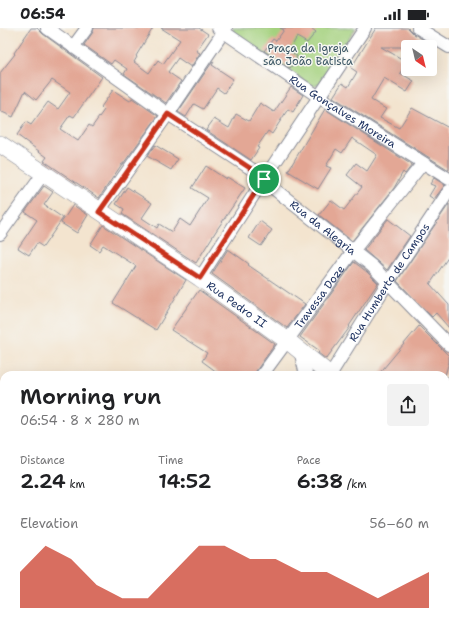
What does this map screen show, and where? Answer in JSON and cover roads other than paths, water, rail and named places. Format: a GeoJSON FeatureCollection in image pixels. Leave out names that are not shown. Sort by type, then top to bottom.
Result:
{"type":"FeatureCollection","features":[{"type":"Feature","properties":{"kind":"street","name":"Rua da Alegria"},"geometry":{"type":"LineString","coordinates":[[46,28],[168,114],[256,172],[273,188],[372,266],[449,345]]}},
{"type":"Feature","properties":{"kind":"street"},"geometry":{"type":"LineString","coordinates":[[73,47],[87,28]]}},
{"type":"Feature","properties":{"kind":"street"},"geometry":{"type":"LineString","coordinates":[[200,278],[365,28]]}},
{"type":"Feature","properties":{"kind":"street"},"geometry":{"type":"LineString","coordinates":[[418,28],[449,47]]}},
{"type":"Feature","properties":{"kind":"street"},"geometry":{"type":"LineString","coordinates":[[99,212],[168,114],[223,29]]}},
{"type":"Feature","properties":{"kind":"street","name":"Rua Gonçalves Moreira"},"geometry":{"type":"LineString","coordinates":[[223,29],[319,97],[449,179]]}},
{"type":"Feature","properties":{"kind":"street","name":"Rua Pedro II"},"geometry":{"type":"LineString","coordinates":[[0,144],[99,212],[200,278],[294,346],[325,371]]}},
{"type":"Feature","properties":{"kind":"street","name":"Travessa Doze"},"geometry":{"type":"LineString","coordinates":[[266,371],[294,346],[353,251],[423,163]]}},
{"type":"Feature","properties":{"kind":"street"},"geometry":{"type":"LineString","coordinates":[[0,234],[43,174]]}},
{"type":"Feature","properties":{"kind":"street","name":"Rua Humberto de Campos"},"geometry":{"type":"LineString","coordinates":[[332,371],[388,282],[449,191]]}},
{"type":"Feature","properties":{"kind":"street"},"geometry":{"type":"LineString","coordinates":[[294,346],[304,371]]}},
{"type":"Feature","properties":{"kind":"park label","name":"Praça da igreja são João Batista"},"geometry":{"type":"Point","coordinates":[308,54]}}]}
